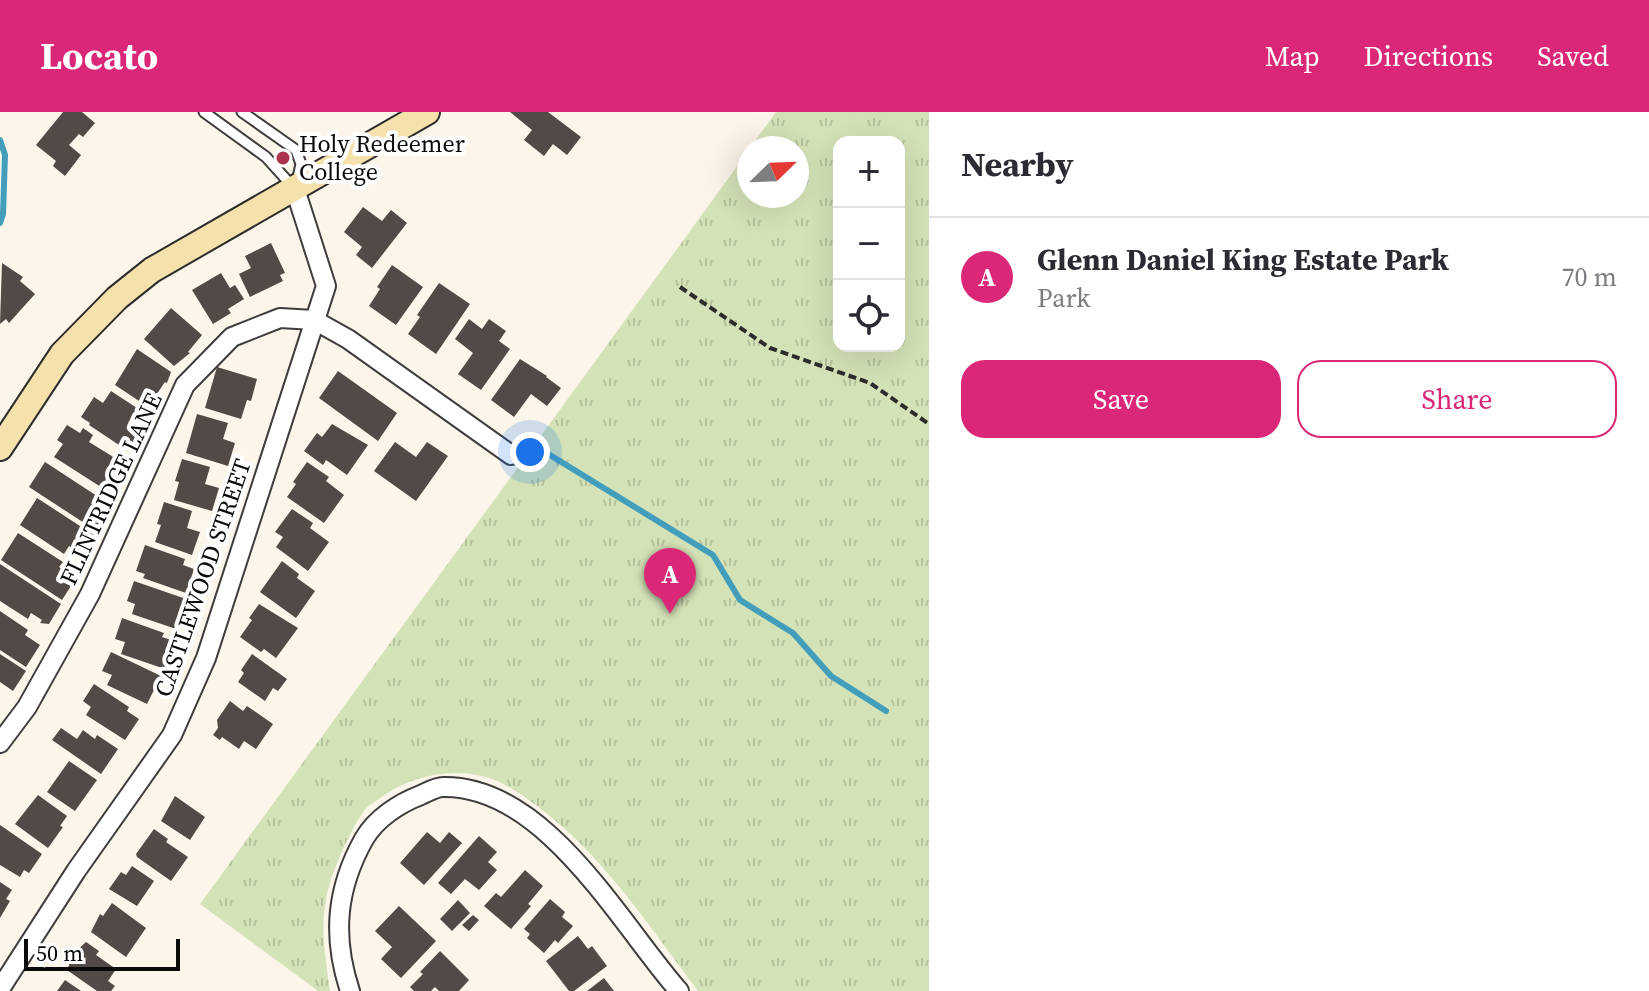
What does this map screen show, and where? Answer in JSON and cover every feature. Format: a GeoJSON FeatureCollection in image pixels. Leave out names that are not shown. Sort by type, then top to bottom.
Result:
{"type":"FeatureCollection","features":[{"type":"Feature","properties":{"kind":"street"},"geometry":{"type":"LineString","coordinates":[[0,448],[62,354],[117,298],[152,270],[427,112]]}},
{"type":"Feature","properties":{"kind":"street","name":"CASTLEWOOD STREET"},"geometry":{"type":"LineString","coordinates":[[0,989],[76,871],[172,735],[206,658],[326,286],[295,189]]}},
{"type":"Feature","properties":{"kind":"street","name":"FLINTRIDGE LANE"},"geometry":{"type":"LineString","coordinates":[[0,743],[27,707],[90,594],[185,385],[232,337],[280,318],[314,320]]}},
{"type":"Feature","properties":{"kind":"street"},"geometry":{"type":"LineString","coordinates":[[314,320],[348,339],[511,455]]}},
{"type":"Feature","properties":{"kind":"street"},"geometry":{"type":"LineString","coordinates":[[350,991],[342,968],[337,928],[345,881],[366,836],[399,804],[441,787],[486,793],[525,814],[581,865],[679,991]]}},
{"type":"Feature","properties":{"kind":"lane"},"geometry":{"type":"LineString","coordinates":[[204,112],[266,157],[295,189]]}},
{"type":"Feature","properties":{"kind":"lane"},"geometry":{"type":"LineString","coordinates":[[242,112],[296,150],[301,164],[295,189]]}},
{"type":"Feature","properties":{"kind":"path"},"geometry":{"type":"LineString","coordinates":[[680,287],[770,348],[870,383],[929,424]]}},
{"type":"Feature","properties":{"kind":"green space"},"geometry":{"type":"Polygon","coordinates":[[[776,112],[929,112],[929,991],[698,991],[613,880],[565,829],[509,787],[478,775],[445,774],[412,781],[397,787],[364,811],[341,854],[324,911],[325,957],[330,991],[318,991],[200,904],[737,166],[737,208],[809,208],[809,136],[759,136],[776,112]]]}},
{"type":"Feature","properties":{"kind":"building"},"geometry":{"type":"Polygon","coordinates":[[[63,112],[82,112],[95,123],[83,137],[79,134],[69,145],[81,155],[65,176],[53,166],[56,161],[36,145],[63,112]]]}},
{"type":"Feature","properties":{"kind":"building"},"geometry":{"type":"Polygon","coordinates":[[[510,112],[548,112],[581,137],[567,155],[553,144],[544,156],[524,140],[532,130],[510,112]]]}},
{"type":"Feature","properties":{"kind":"building"},"geometry":{"type":"Polygon","coordinates":[[[363,207],[382,221],[391,210],[407,223],[372,268],[356,255],[362,247],[344,232],[363,207]]]}},
{"type":"Feature","properties":{"kind":"building"},"geometry":{"type":"Polygon","coordinates":[[[271,243],[285,273],[280,275],[283,281],[250,297],[239,274],[251,268],[245,256],[271,243]]]}},
{"type":"Feature","properties":{"kind":"building"},"geometry":{"type":"Polygon","coordinates":[[[2,263],[23,277],[20,281],[35,294],[9,323],[6,319],[0,324],[2,263]]]}},
{"type":"Feature","properties":{"kind":"building"},"geometry":{"type":"Polygon","coordinates":[[[392,265],[423,287],[396,325],[369,306],[392,265]]]}},
{"type":"Feature","properties":{"kind":"building"},"geometry":{"type":"Polygon","coordinates":[[[221,273],[230,288],[235,285],[244,299],[228,309],[231,313],[213,324],[192,290],[221,273]]]}},
{"type":"Feature","properties":{"kind":"building"},"geometry":{"type":"Polygon","coordinates":[[[439,283],[470,304],[436,354],[408,334],[439,283]]]}},
{"type":"Feature","properties":{"kind":"building"},"geometry":{"type":"Polygon","coordinates":[[[171,308],[202,335],[190,353],[174,366],[144,339],[171,308]]]}},
{"type":"Feature","properties":{"kind":"building"},"geometry":{"type":"Polygon","coordinates":[[[469,319],[482,329],[489,319],[506,331],[499,341],[510,349],[481,390],[458,374],[473,353],[455,339],[469,319]]]}},
{"type":"Feature","properties":{"kind":"building"},"geometry":{"type":"Polygon","coordinates":[[[137,349],[171,372],[167,383],[148,407],[115,385],[137,349]]]}},
{"type":"Feature","properties":{"kind":"building"},"geometry":{"type":"Polygon","coordinates":[[[520,359],[561,388],[547,406],[531,394],[514,417],[491,400],[520,359]]]}},
{"type":"Feature","properties":{"kind":"building"},"geometry":{"type":"Polygon","coordinates":[[[217,367],[257,379],[251,401],[247,400],[241,419],[205,408],[217,367]]]}},
{"type":"Feature","properties":{"kind":"building"},"geometry":{"type":"Polygon","coordinates":[[[338,371],[397,413],[378,441],[319,398],[338,371]]]}},
{"type":"Feature","properties":{"kind":"building"},"geometry":{"type":"Polygon","coordinates":[[[111,391],[137,408],[128,423],[141,431],[128,451],[81,417],[94,397],[103,403],[111,391]]]}},
{"type":"Feature","properties":{"kind":"building"},"geometry":{"type":"Polygon","coordinates":[[[197,414],[228,423],[223,439],[235,443],[228,466],[186,453],[197,414]]]}},
{"type":"Feature","properties":{"kind":"building"},"geometry":{"type":"Polygon","coordinates":[[[332,424],[368,445],[347,475],[326,460],[323,465],[304,451],[317,433],[322,437],[332,424]]]}},
{"type":"Feature","properties":{"kind":"building"},"geometry":{"type":"Polygon","coordinates":[[[67,425],[80,433],[83,428],[93,435],[89,442],[115,458],[111,464],[128,476],[115,496],[54,457],[63,444],[57,440],[67,425]]]}},
{"type":"Feature","properties":{"kind":"building"},"geometry":{"type":"Polygon","coordinates":[[[395,442],[416,457],[427,442],[448,456],[416,501],[374,471],[395,442]]]}},
{"type":"Feature","properties":{"kind":"building"},"geometry":{"type":"Polygon","coordinates":[[[182,459],[210,467],[205,484],[219,488],[212,511],[174,500],[179,482],[175,481],[182,459]]]}},
{"type":"Feature","properties":{"kind":"building"},"geometry":{"type":"Polygon","coordinates":[[[45,462],[97,496],[94,500],[108,510],[95,530],[29,487],[45,462]]]}},
{"type":"Feature","properties":{"kind":"building"},"geometry":{"type":"Polygon","coordinates":[[[307,462],[329,477],[326,481],[344,495],[324,523],[287,497],[307,462]]]}},
{"type":"Feature","properties":{"kind":"building"},"geometry":{"type":"Polygon","coordinates":[[[37,498],[97,537],[85,556],[69,546],[64,554],[20,525],[37,498]]]}},
{"type":"Feature","properties":{"kind":"building"},"geometry":{"type":"Polygon","coordinates":[[[164,502],[192,511],[187,528],[200,532],[192,555],[155,542],[164,502]]]}},
{"type":"Feature","properties":{"kind":"building"},"geometry":{"type":"Polygon","coordinates":[[[292,509],[313,523],[310,528],[329,542],[308,571],[276,547],[283,537],[275,532],[292,509]]]}},
{"type":"Feature","properties":{"kind":"building"},"geometry":{"type":"Polygon","coordinates":[[[18,533],[63,562],[59,567],[76,578],[62,600],[1,560],[18,533]]]}},
{"type":"Feature","properties":{"kind":"building"},"geometry":{"type":"Polygon","coordinates":[[[145,545],[185,559],[183,565],[194,569],[186,593],[143,578],[145,574],[136,571],[145,545]]]}},
{"type":"Feature","properties":{"kind":"building"},"geometry":{"type":"Polygon","coordinates":[[[282,561],[299,574],[297,578],[315,591],[296,618],[260,592],[282,561]]]}},
{"type":"Feature","properties":{"kind":"building"},"geometry":{"type":"Polygon","coordinates":[[[0,564],[61,604],[49,624],[40,623],[42,620],[31,613],[28,619],[0,601],[0,564]]]}},
{"type":"Feature","properties":{"kind":"building"},"geometry":{"type":"Polygon","coordinates":[[[134,581],[186,599],[176,629],[132,614],[135,604],[127,601],[134,581]]]}},
{"type":"Feature","properties":{"kind":"building"},"geometry":{"type":"Polygon","coordinates":[[[259,604],[298,628],[276,658],[240,637],[259,604]]]}},
{"type":"Feature","properties":{"kind":"building"},"geometry":{"type":"Polygon","coordinates":[[[0,611],[28,630],[25,635],[40,645],[26,667],[0,650],[0,611]]]}},
{"type":"Feature","properties":{"kind":"building"},"geometry":{"type":"Polygon","coordinates":[[[122,618],[164,633],[162,637],[174,641],[165,669],[121,654],[125,642],[115,639],[122,618]]]}},
{"type":"Feature","properties":{"kind":"building"},"geometry":{"type":"Polygon","coordinates":[[[111,652],[161,676],[147,704],[107,685],[112,675],[102,671],[111,652]]]}},
{"type":"Feature","properties":{"kind":"building"},"geometry":{"type":"Polygon","coordinates":[[[0,654],[26,671],[13,691],[0,682],[0,654]]]}},
{"type":"Feature","properties":{"kind":"building"},"geometry":{"type":"Polygon","coordinates":[[[252,654],[287,679],[278,691],[273,688],[265,701],[238,682],[244,673],[241,670],[252,654]]]}},
{"type":"Feature","properties":{"kind":"building"},"geometry":{"type":"Polygon","coordinates":[[[94,684],[129,707],[127,711],[139,719],[125,740],[86,715],[91,707],[83,701],[94,684]]]}},
{"type":"Feature","properties":{"kind":"building"},"geometry":{"type":"Polygon","coordinates":[[[230,701],[243,711],[247,706],[273,724],[256,749],[244,741],[239,749],[222,737],[220,740],[213,735],[218,728],[217,720],[230,701]]]}},
{"type":"Feature","properties":{"kind":"building"},"geometry":{"type":"Polygon","coordinates":[[[61,728],[77,739],[83,730],[95,739],[97,735],[118,749],[101,774],[52,740],[61,728]]]}},
{"type":"Feature","properties":{"kind":"building"},"geometry":{"type":"Polygon","coordinates":[[[69,761],[97,780],[75,811],[47,792],[69,761]]]}},
{"type":"Feature","properties":{"kind":"building"},"geometry":{"type":"Polygon","coordinates":[[[38,795],[67,816],[48,848],[15,824],[38,795]]]}},
{"type":"Feature","properties":{"kind":"building"},"geometry":{"type":"Polygon","coordinates":[[[175,796],[205,817],[190,840],[161,821],[175,796]]]}},
{"type":"Feature","properties":{"kind":"building"},"geometry":{"type":"Polygon","coordinates":[[[0,825],[42,854],[29,873],[24,870],[20,877],[0,865],[0,825]]]}},
{"type":"Feature","properties":{"kind":"building"},"geometry":{"type":"Polygon","coordinates":[[[154,829],[168,839],[166,842],[188,857],[171,881],[136,854],[154,829]]]}},
{"type":"Feature","properties":{"kind":"building"},"geometry":{"type":"Polygon","coordinates":[[[427,832],[440,843],[449,832],[462,843],[424,885],[400,863],[427,832]]]}},
{"type":"Feature","properties":{"kind":"building"},"geometry":{"type":"Polygon","coordinates":[[[479,836],[497,852],[488,862],[497,870],[479,890],[465,879],[451,894],[438,883],[479,836]]]}},
{"type":"Feature","properties":{"kind":"building"},"geometry":{"type":"Polygon","coordinates":[[[132,866],[154,881],[137,906],[109,889],[121,872],[126,875],[132,866]]]}},
{"type":"Feature","properties":{"kind":"building"},"geometry":{"type":"Polygon","coordinates":[[[525,870],[543,886],[511,929],[484,906],[496,893],[501,897],[525,870]]]}},
{"type":"Feature","properties":{"kind":"building"},"geometry":{"type":"Polygon","coordinates":[[[0,882],[12,890],[6,899],[10,901],[0,918],[0,882]]]}},
{"type":"Feature","properties":{"kind":"building"},"geometry":{"type":"Polygon","coordinates":[[[550,899],[565,912],[562,917],[573,926],[544,953],[527,938],[530,934],[524,929],[550,899]]]}},
{"type":"Feature","properties":{"kind":"building"},"geometry":{"type":"Polygon","coordinates":[[[458,900],[470,913],[452,931],[440,919],[458,900]]]}},
{"type":"Feature","properties":{"kind":"building"},"geometry":{"type":"Polygon","coordinates":[[[112,903],[146,928],[126,957],[91,932],[100,914],[103,916],[112,903]]]}},
{"type":"Feature","properties":{"kind":"building"},"geometry":{"type":"Polygon","coordinates":[[[399,906],[436,941],[401,978],[381,959],[392,947],[375,931],[399,906]]]}},
{"type":"Feature","properties":{"kind":"building"},"geometry":{"type":"Polygon","coordinates":[[[473,915],[479,920],[469,931],[462,925],[473,915]]]}},
{"type":"Feature","properties":{"kind":"building"},"geometry":{"type":"Polygon","coordinates":[[[578,936],[588,949],[592,946],[607,966],[574,991],[569,991],[546,961],[578,936]]]}},
{"type":"Feature","properties":{"kind":"building"},"geometry":{"type":"Polygon","coordinates":[[[86,942],[99,951],[96,955],[116,969],[108,981],[115,986],[111,991],[97,991],[67,970],[74,953],[86,942]]]}},
{"type":"Feature","properties":{"kind":"building"},"geometry":{"type":"Polygon","coordinates":[[[440,951],[469,980],[459,991],[439,991],[435,987],[431,991],[414,991],[410,987],[440,951]]]}},
{"type":"Feature","properties":{"kind":"building"},"geometry":{"type":"Polygon","coordinates":[[[604,978],[614,991],[587,991],[604,978]]]}},
{"type":"Feature","properties":{"kind":"building"},"geometry":{"type":"Polygon","coordinates":[[[65,980],[81,991],[57,991],[65,980]]]}},
{"type":"Feature","properties":{"kind":"waterway"},"geometry":{"type":"LineString","coordinates":[[0,140],[5,155],[0,223]]}},
{"type":"Feature","properties":{"kind":"waterway"},"geometry":{"type":"LineString","coordinates":[[545,452],[713,555],[740,600],[793,633],[831,676],[886,711]]}},
{"type":"Feature","properties":{"kind":"place","name":"Holy Redeemer College"},"geometry":{"type":"Point","coordinates":[283,158]}},
{"type":"Feature","properties":{"kind":"place","name":"Glenn Daniel King Estate Park"},"geometry":{"type":"Point","coordinates":[670,614]}}]}
